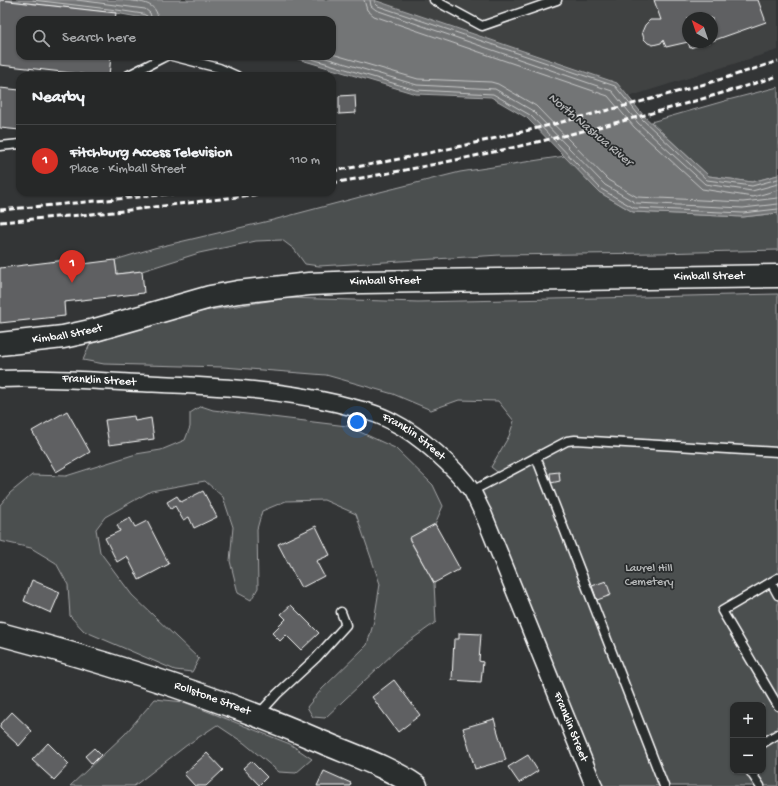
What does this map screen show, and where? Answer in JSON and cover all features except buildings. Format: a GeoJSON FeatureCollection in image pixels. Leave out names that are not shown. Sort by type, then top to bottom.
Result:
{"type":"FeatureCollection","features":[{"type":"Feature","properties":{"kind":"main road","name":"Kimball Street"},"geometry":{"type":"LineString","coordinates":[[0,344],[63,337],[82,333],[210,297],[238,292],[309,284],[778,276]]}},
{"type":"Feature","properties":{"kind":"main road","name":"Rollstone Street"},"geometry":{"type":"LineString","coordinates":[[0,634],[115,666],[258,716],[365,760],[405,778],[416,786]]}},
{"type":"Feature","properties":{"kind":"street","name":"Franklin Street"},"geometry":{"type":"LineString","coordinates":[[0,379],[52,379],[271,391],[317,399],[355,408],[377,415],[410,432],[448,464],[472,491],[497,545],[548,675],[594,786]]}},
{"type":"Feature","properties":{"kind":"lane"},"geometry":{"type":"LineString","coordinates":[[434,0],[482,26],[557,0]]}},
{"type":"Feature","properties":{"kind":"lane"},"geometry":{"type":"LineString","coordinates":[[135,72],[158,60]]}},
{"type":"Feature","properties":{"kind":"lane"},"geometry":{"type":"LineString","coordinates":[[188,60],[219,68],[228,72]]}},
{"type":"Feature","properties":{"kind":"lane"},"geometry":{"type":"LineString","coordinates":[[0,146],[16,144]]}},
{"type":"Feature","properties":{"kind":"lane"},"geometry":{"type":"LineString","coordinates":[[472,491],[567,441],[575,440],[778,452]]}},
{"type":"Feature","properties":{"kind":"lane"},"geometry":{"type":"LineString","coordinates":[[536,457],[664,786]]}},
{"type":"Feature","properties":{"kind":"lane"},"geometry":{"type":"LineString","coordinates":[[778,595],[774,580],[722,611],[778,706]]}},
{"type":"Feature","properties":{"kind":"lane"},"geometry":{"type":"LineString","coordinates":[[258,716],[277,694],[316,658],[346,625],[341,612]]}},
{"type":"Feature","properties":{"kind":"lane"},"geometry":{"type":"LineString","coordinates":[[766,741],[778,734]]}},
{"type":"Feature","properties":{"kind":"lane"},"geometry":{"type":"LineString","coordinates":[[752,774],[760,786]]}},
{"type":"Feature","properties":{"kind":"shaded area"},"geometry":{"type":"Polygon","coordinates":[[[374,0],[778,0],[778,50],[628,97],[617,83],[374,0]]]}},
{"type":"Feature","properties":{"kind":"green space"},"geometry":{"type":"Polygon","coordinates":[[[778,87],[778,175],[752,182],[709,176],[651,122],[728,100],[778,87]]]}},
{"type":"Feature","properties":{"kind":"green space"},"geometry":{"type":"Polygon","coordinates":[[[565,156],[599,192],[633,212],[743,217],[778,213],[778,250],[500,255],[319,266],[305,264],[294,249],[282,240],[256,241],[199,253],[142,271],[117,274],[115,260],[154,248],[273,220],[460,172],[565,156]]]}},
{"type":"Feature","properties":{"kind":"green space","name":"Laurel Hill Cemetery"},"geometry":{"type":"Polygon","coordinates":[[[778,294],[778,786],[594,786],[472,491],[501,475],[491,467],[509,436],[514,421],[498,401],[459,400],[431,410],[393,394],[326,375],[223,367],[104,364],[83,360],[90,344],[184,314],[288,298],[418,302],[778,294]]]}},
{"type":"Feature","properties":{"kind":"green space"},"geometry":{"type":"Polygon","coordinates":[[[201,406],[213,410],[347,426],[395,448],[433,485],[443,506],[435,524],[409,539],[434,583],[436,622],[397,650],[325,718],[313,717],[307,707],[322,689],[367,645],[374,621],[380,584],[356,514],[324,500],[286,501],[262,511],[257,529],[258,588],[251,600],[238,593],[230,561],[233,527],[223,497],[205,481],[151,491],[105,517],[96,529],[100,552],[132,595],[199,659],[192,672],[175,670],[84,631],[70,616],[68,585],[56,563],[31,548],[0,541],[0,505],[10,493],[32,475],[66,476],[136,454],[161,450],[185,440],[190,427],[190,413],[201,406]]]}},
{"type":"Feature","properties":{"kind":"green space"},"geometry":{"type":"Polygon","coordinates":[[[155,699],[184,702],[290,744],[312,759],[296,773],[279,772],[244,743],[217,725],[187,745],[134,786],[70,786],[125,734],[155,699]]]}},
{"type":"Feature","properties":{"kind":"water","name":"North Nashua River"},"geometry":{"type":"Polygon","coordinates":[[[0,0],[374,0],[617,83],[644,116],[709,176],[752,182],[778,175],[778,213],[743,217],[633,212],[599,192],[527,118],[491,97],[416,94],[301,60],[336,60],[336,16],[132,16],[0,0]]]}},
{"type":"Feature","properties":{"kind":"railway"},"geometry":{"type":"LineString","coordinates":[[336,170],[429,153],[525,131],[684,90],[778,61]]}},
{"type":"Feature","properties":{"kind":"railway"},"geometry":{"type":"LineString","coordinates":[[336,182],[445,162],[557,137],[668,109],[778,76]]}},
{"type":"Feature","properties":{"kind":"railway"},"geometry":{"type":"LineString","coordinates":[[0,210],[149,196]]}},
{"type":"Feature","properties":{"kind":"railway"},"geometry":{"type":"LineString","coordinates":[[0,222],[114,212],[244,196]]}},
{"type":"Feature","properties":{"kind":"place","name":"Fitchburg Access Television"},"geometry":{"type":"Point","coordinates":[72,283]}}]}
